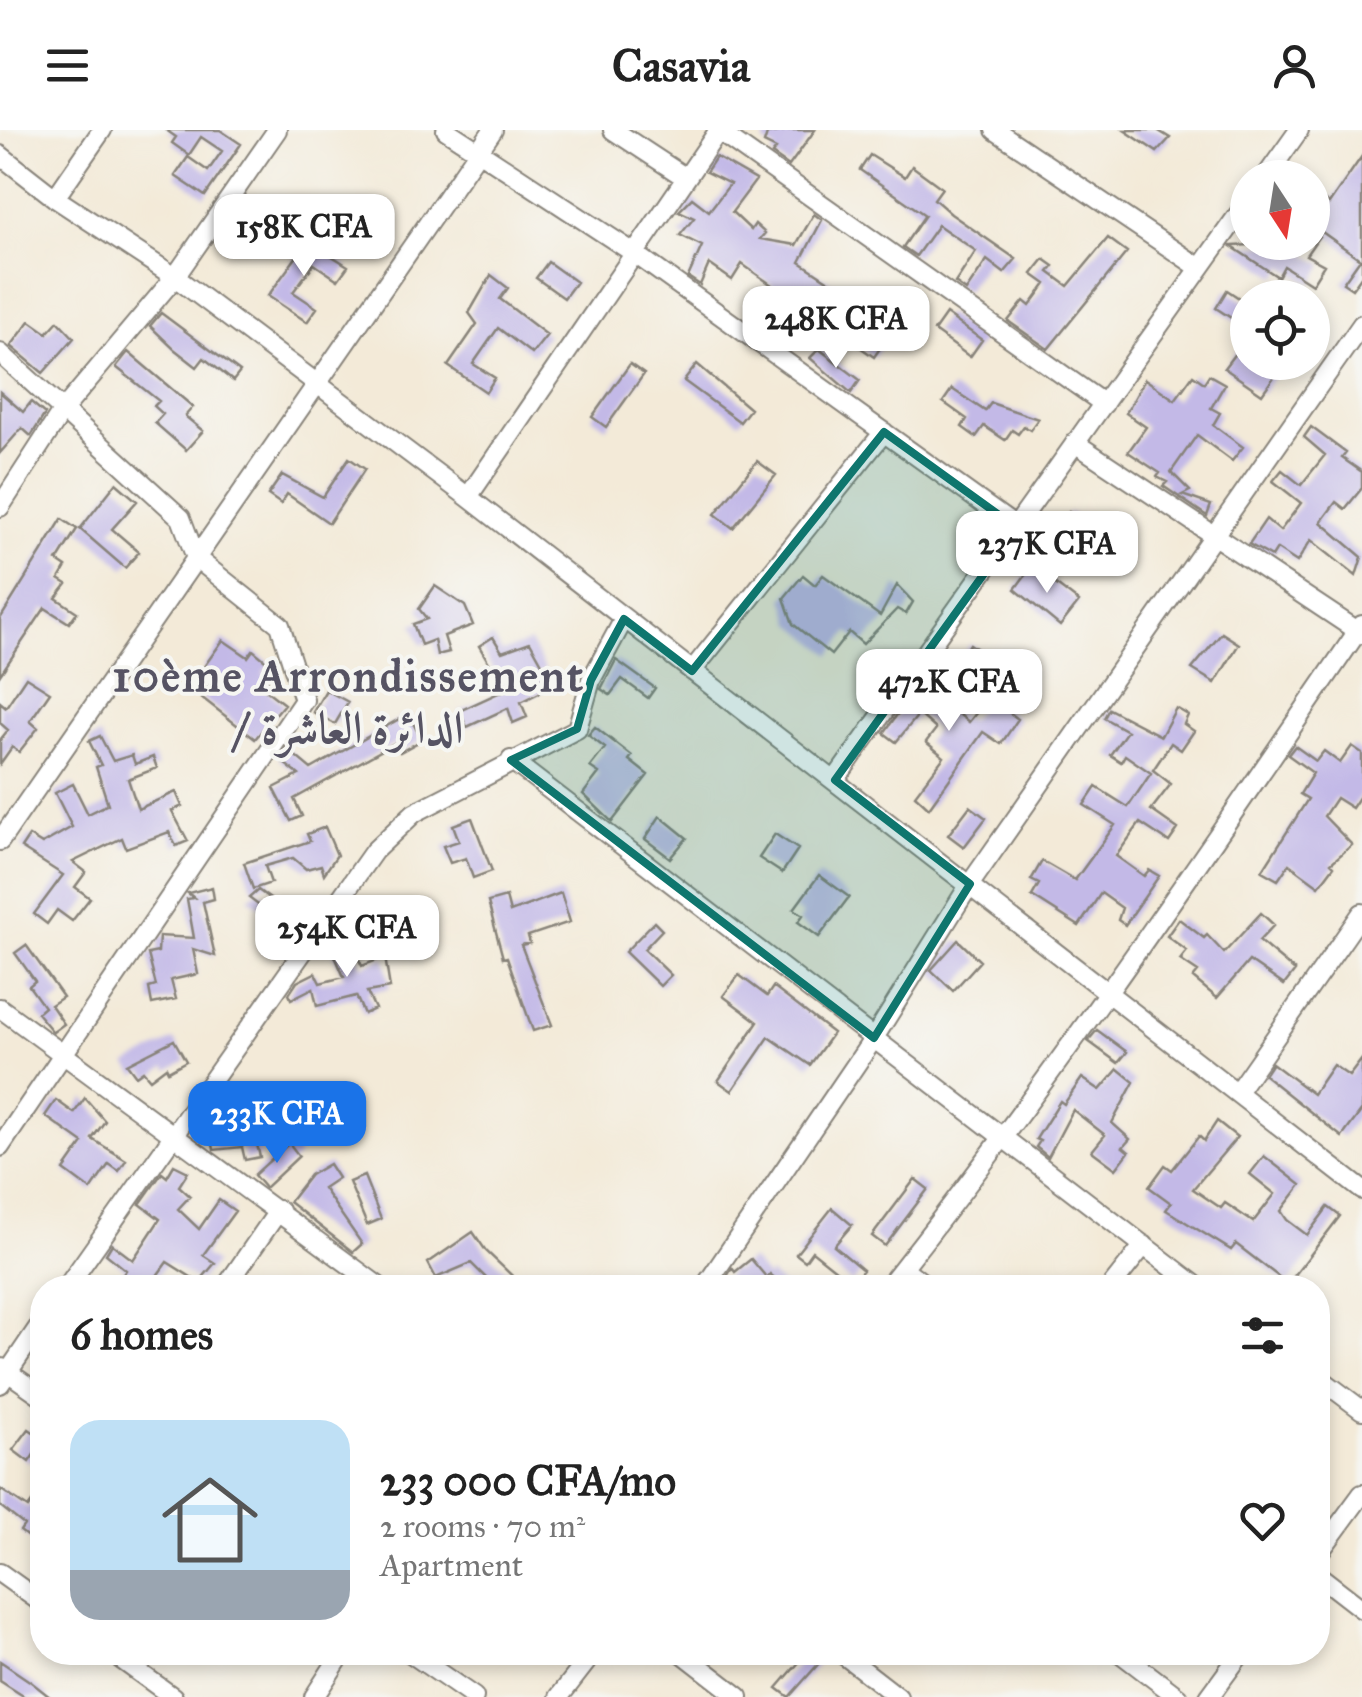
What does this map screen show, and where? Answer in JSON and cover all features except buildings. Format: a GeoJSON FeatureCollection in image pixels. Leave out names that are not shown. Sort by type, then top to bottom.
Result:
{"type":"FeatureCollection","features":[{"type":"Feature","properties":{"kind":"street"},"geometry":{"type":"LineString","coordinates":[[55,198],[102,130]]}},
{"type":"Feature","properties":{"kind":"street"},"geometry":{"type":"LineString","coordinates":[[0,507],[63,410],[175,276],[277,130]]}},
{"type":"Feature","properties":{"kind":"street"},"geometry":{"type":"LineString","coordinates":[[446,130],[634,253],[1017,528]]}},
{"type":"Feature","properties":{"kind":"street"},"geometry":{"type":"LineString","coordinates":[[0,840],[493,130]]}},
{"type":"Feature","properties":{"kind":"street"},"geometry":{"type":"LineString","coordinates":[[613,130],[686,178]]}},
{"type":"Feature","properties":{"kind":"street"},"geometry":{"type":"LineString","coordinates":[[468,497],[718,130],[1104,404]]}},
{"type":"Feature","properties":{"kind":"street"},"geometry":{"type":"LineString","coordinates":[[996,130],[1200,268]]}},
{"type":"Feature","properties":{"kind":"street"},"geometry":{"type":"LineString","coordinates":[[1277,160],[1298,130]]}},
{"type":"Feature","properties":{"kind":"street"},"geometry":{"type":"LineString","coordinates":[[0,155],[55,198],[175,276],[468,497],[1112,992],[1362,1190]]}},
{"type":"Feature","properties":{"kind":"street"},"geometry":{"type":"LineString","coordinates":[[835,780],[1230,226]]}},
{"type":"Feature","properties":{"kind":"street"},"geometry":{"type":"LineString","coordinates":[[713,1275],[874,1038],[970,884],[1362,324]]}},
{"type":"Feature","properties":{"kind":"street"},"geometry":{"type":"LineString","coordinates":[[0,353],[181,518],[196,558],[280,624],[304,700],[0,1147]]}},
{"type":"Feature","properties":{"kind":"street"},"geometry":{"type":"LineString","coordinates":[[692,670],[884,432]]}},
{"type":"Feature","properties":{"kind":"street"},"geometry":{"type":"LineString","coordinates":[[897,1275],[1007,1137],[1112,992],[1361,630],[1076,444]]}},
{"type":"Feature","properties":{"kind":"street"},"geometry":{"type":"LineString","coordinates":[[75,1275],[374,850],[414,813],[577,729],[591,680],[624,618]]}},
{"type":"Feature","properties":{"kind":"street"},"geometry":{"type":"LineString","coordinates":[[511,760],[1183,1275]]}},
{"type":"Feature","properties":{"kind":"street"},"geometry":{"type":"LineString","coordinates":[[1237,1092],[1362,913]]}},
{"type":"Feature","properties":{"kind":"street"},"geometry":{"type":"LineString","coordinates":[[1344,938],[1362,951]]}},
{"type":"Feature","properties":{"kind":"street"},"geometry":{"type":"LineString","coordinates":[[0,1008],[364,1275]]}},
{"type":"Feature","properties":{"kind":"street"},"geometry":{"type":"LineString","coordinates":[[234,1275],[279,1210]]}},
{"type":"Feature","properties":{"kind":"street"},"geometry":{"type":"LineString","coordinates":[[1120,1275],[1144,1245]]}},
{"type":"Feature","properties":{"kind":"street"},"geometry":{"type":"LineString","coordinates":[[903,1268],[912,1275]]}},
{"type":"Feature","properties":{"kind":"street"},"geometry":{"type":"LineString","coordinates":[[30,1338],[3,1374],[30,1389]]}},
{"type":"Feature","properties":{"kind":"street"},"geometry":{"type":"LineString","coordinates":[[1330,1385],[1362,1410]]}},
{"type":"Feature","properties":{"kind":"street"},"geometry":{"type":"LineString","coordinates":[[1330,1538],[1362,1494]]}},
{"type":"Feature","properties":{"kind":"street"},"geometry":{"type":"LineString","coordinates":[[0,1573],[30,1594]]}},
{"type":"Feature","properties":{"kind":"street"},"geometry":{"type":"LineString","coordinates":[[1330,1584],[1362,1608]]}},
{"type":"Feature","properties":{"kind":"street"},"geometry":{"type":"LineString","coordinates":[[129,1665],[173,1697]]}},
{"type":"Feature","properties":{"kind":"street"},"geometry":{"type":"LineString","coordinates":[[314,1697],[335,1665]]}},
{"type":"Feature","properties":{"kind":"street"},"geometry":{"type":"LineString","coordinates":[[428,1665],[474,1697]]}},
{"type":"Feature","properties":{"kind":"street"},"geometry":{"type":"LineString","coordinates":[[559,1697],[584,1665]]}},
{"type":"Feature","properties":{"kind":"street"},"geometry":{"type":"LineString","coordinates":[[697,1665],[740,1697]]}},
{"type":"Feature","properties":{"kind":"street"},"geometry":{"type":"LineString","coordinates":[[857,1665],[898,1697]]}},
{"type":"Feature","properties":{"kind":"street"},"geometry":{"type":"LineString","coordinates":[[1137,1665],[1178,1697]]}},
{"type":"Feature","properties":{"kind":"street"},"geometry":{"type":"LineString","coordinates":[[1208,1697],[1232,1665]]}},
{"type":"Feature","properties":{"kind":"highlighted area"},"geometry":{"type":"Polygon","coordinates":[[[884,432],[1017,528],[835,780],[970,884],[874,1038],[511,760],[577,729],[591,680],[624,619],[692,671],[884,432]]]}},
{"type":"Feature","properties":{"kind":"district","name":"10ème Arrondissement / الدائرة العاشرة"},"geometry":{"type":"Point","coordinates":[349,701]}}]}
